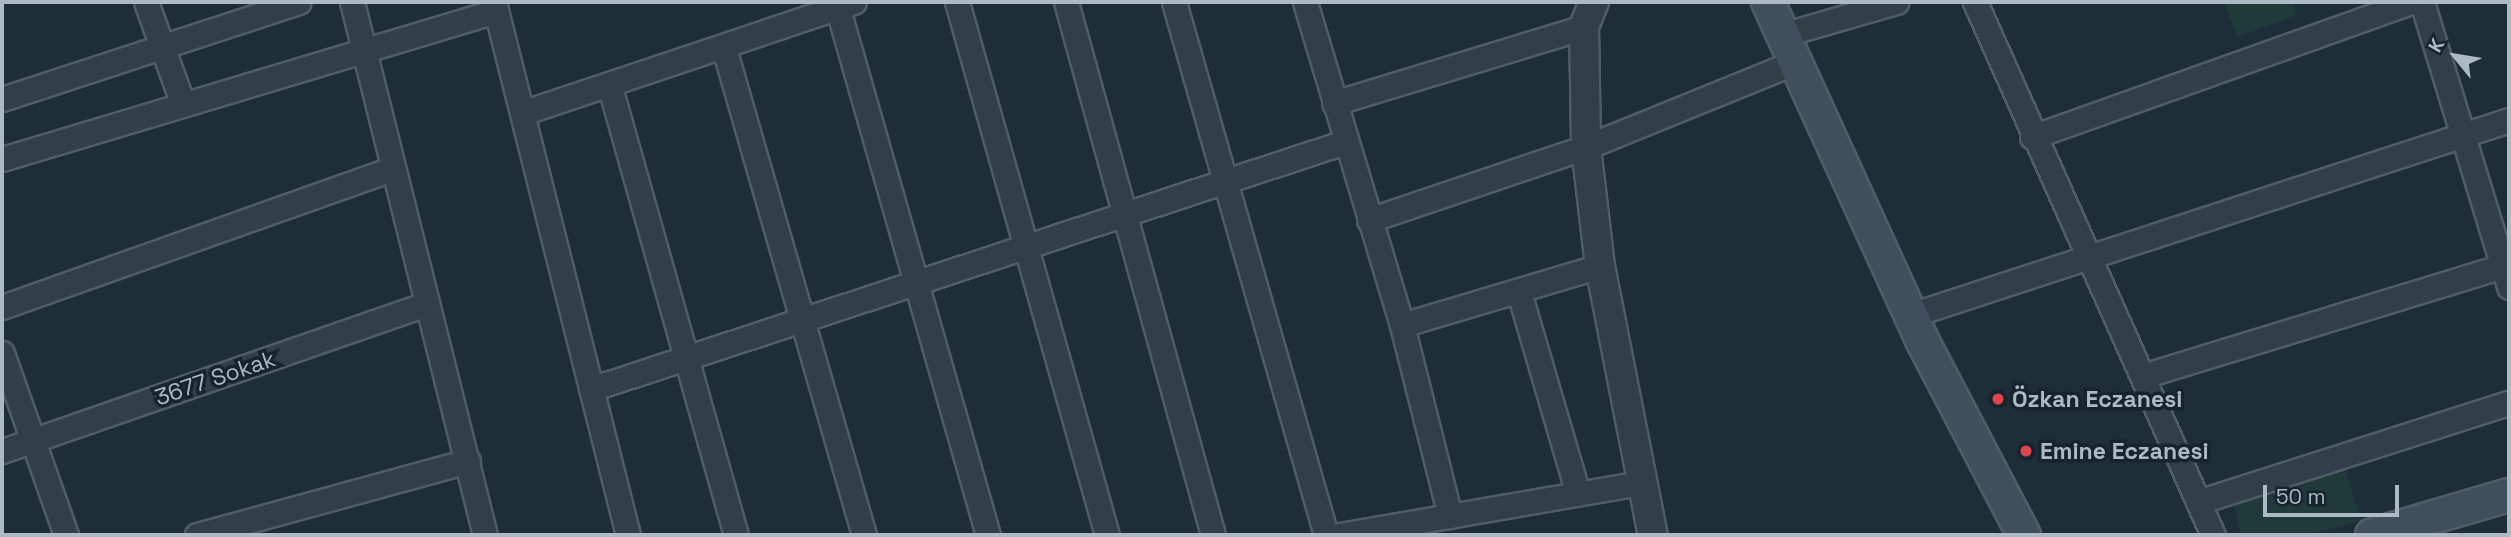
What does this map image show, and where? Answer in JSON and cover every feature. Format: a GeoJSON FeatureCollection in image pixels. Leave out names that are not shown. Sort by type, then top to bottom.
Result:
{"type":"FeatureCollection","features":[{"type":"Feature","properties":{"kind":"main road"},"geometry":{"type":"LineString","coordinates":[[1768,2],[1911,316],[2024,535]]}},
{"type":"Feature","properties":{"kind":"main road"},"geometry":{"type":"LineString","coordinates":[[2372,535],[2419,529],[2509,495]]}},
{"type":"Feature","properties":{"kind":"street"},"geometry":{"type":"LineString","coordinates":[[146,2],[183,104]]}},
{"type":"Feature","properties":{"kind":"street"},"geometry":{"type":"LineString","coordinates":[[2,99],[299,2]]}},
{"type":"Feature","properties":{"kind":"street"},"geometry":{"type":"LineString","coordinates":[[352,2],[365,48],[391,169],[428,304],[485,535]]}},
{"type":"Feature","properties":{"kind":"street"},"geometry":{"type":"LineString","coordinates":[[957,2],[1107,535]]}},
{"type":"Feature","properties":{"kind":"street"},"geometry":{"type":"LineString","coordinates":[[1066,2],[1129,217],[1213,535]]}},
{"type":"Feature","properties":{"kind":"street"},"geometry":{"type":"LineString","coordinates":[[1174,2],[1223,185],[1326,535]]}},
{"type":"Feature","properties":{"kind":"street"},"geometry":{"type":"LineString","coordinates":[[1305,2],[1402,325],[1450,516]]}},
{"type":"Feature","properties":{"kind":"street"},"geometry":{"type":"LineString","coordinates":[[1369,220],[1586,146],[1788,49],[1896,2]]}},
{"type":"Feature","properties":{"kind":"street"},"geometry":{"type":"LineString","coordinates":[[1975,2],[2087,262],[2146,375],[2213,535]]}},
{"type":"Feature","properties":{"kind":"street"},"geometry":{"type":"LineString","coordinates":[[2032,137],[2412,2]]}},
{"type":"Feature","properties":{"kind":"street"},"geometry":{"type":"LineString","coordinates":[[2146,375],[2506,277],[2465,134],[2422,2]]}},
{"type":"Feature","properties":{"kind":"street"},"geometry":{"type":"LineString","coordinates":[[522,113],[610,87],[843,4],[916,284],[988,535]]}},
{"type":"Feature","properties":{"kind":"street"},"geometry":{"type":"LineString","coordinates":[[2,159],[495,6],[628,535]]}},
{"type":"Feature","properties":{"kind":"street"},"geometry":{"type":"LineString","coordinates":[[1334,103],[1589,15],[1586,146],[1600,266],[1653,535]]}},
{"type":"Feature","properties":{"kind":"street"},"geometry":{"type":"LineString","coordinates":[[724,48],[864,535]]}},
{"type":"Feature","properties":{"kind":"street"},"geometry":{"type":"LineString","coordinates":[[610,87],[736,535]]}},
{"type":"Feature","properties":{"kind":"street"},"geometry":{"type":"LineString","coordinates":[[1911,316],[2087,262],[2509,120]]}},
{"type":"Feature","properties":{"kind":"street"},"geometry":{"type":"LineString","coordinates":[[591,389],[684,355],[1129,217],[1345,142]]}},
{"type":"Feature","properties":{"kind":"street"},"geometry":{"type":"LineString","coordinates":[[2,307],[391,169]]}},
{"type":"Feature","properties":{"kind":"street"},"geometry":{"type":"LineString","coordinates":[[1402,325],[1600,266]]}},
{"type":"Feature","properties":{"kind":"street"},"geometry":{"type":"LineString","coordinates":[[1518,292],[1578,494]]}},
{"type":"Feature","properties":{"kind":"street","name":"3677 Sokak"},"geometry":{"type":"LineString","coordinates":[[2,451],[428,304]]}},
{"type":"Feature","properties":{"kind":"street"},"geometry":{"type":"LineString","coordinates":[[2,353],[36,439],[66,535]]}},
{"type":"Feature","properties":{"kind":"street"},"geometry":{"type":"LineString","coordinates":[[2201,501],[2509,404]]}},
{"type":"Feature","properties":{"kind":"street"},"geometry":{"type":"LineString","coordinates":[[197,535],[468,461]]}},
{"type":"Feature","properties":{"kind":"street"},"geometry":{"type":"LineString","coordinates":[[1339,535],[1641,483]]}},
{"type":"Feature","properties":{"kind":"green space"},"geometry":{"type":"Polygon","coordinates":[[[2224,2],[2292,2],[2297,15],[2237,37],[2224,2]]]}},
{"type":"Feature","properties":{"kind":"green space"},"geometry":{"type":"Polygon","coordinates":[[[2343,462],[2361,521],[2308,535],[2241,535],[2232,496],[2343,462]]]}},
{"type":"Feature","properties":{"kind":"place","name":"Özkan Eczanesi"},"geometry":{"type":"Point","coordinates":[1998,399]}},
{"type":"Feature","properties":{"kind":"place","name":"Emine Eczanesi"},"geometry":{"type":"Point","coordinates":[2026,451]}}]}
